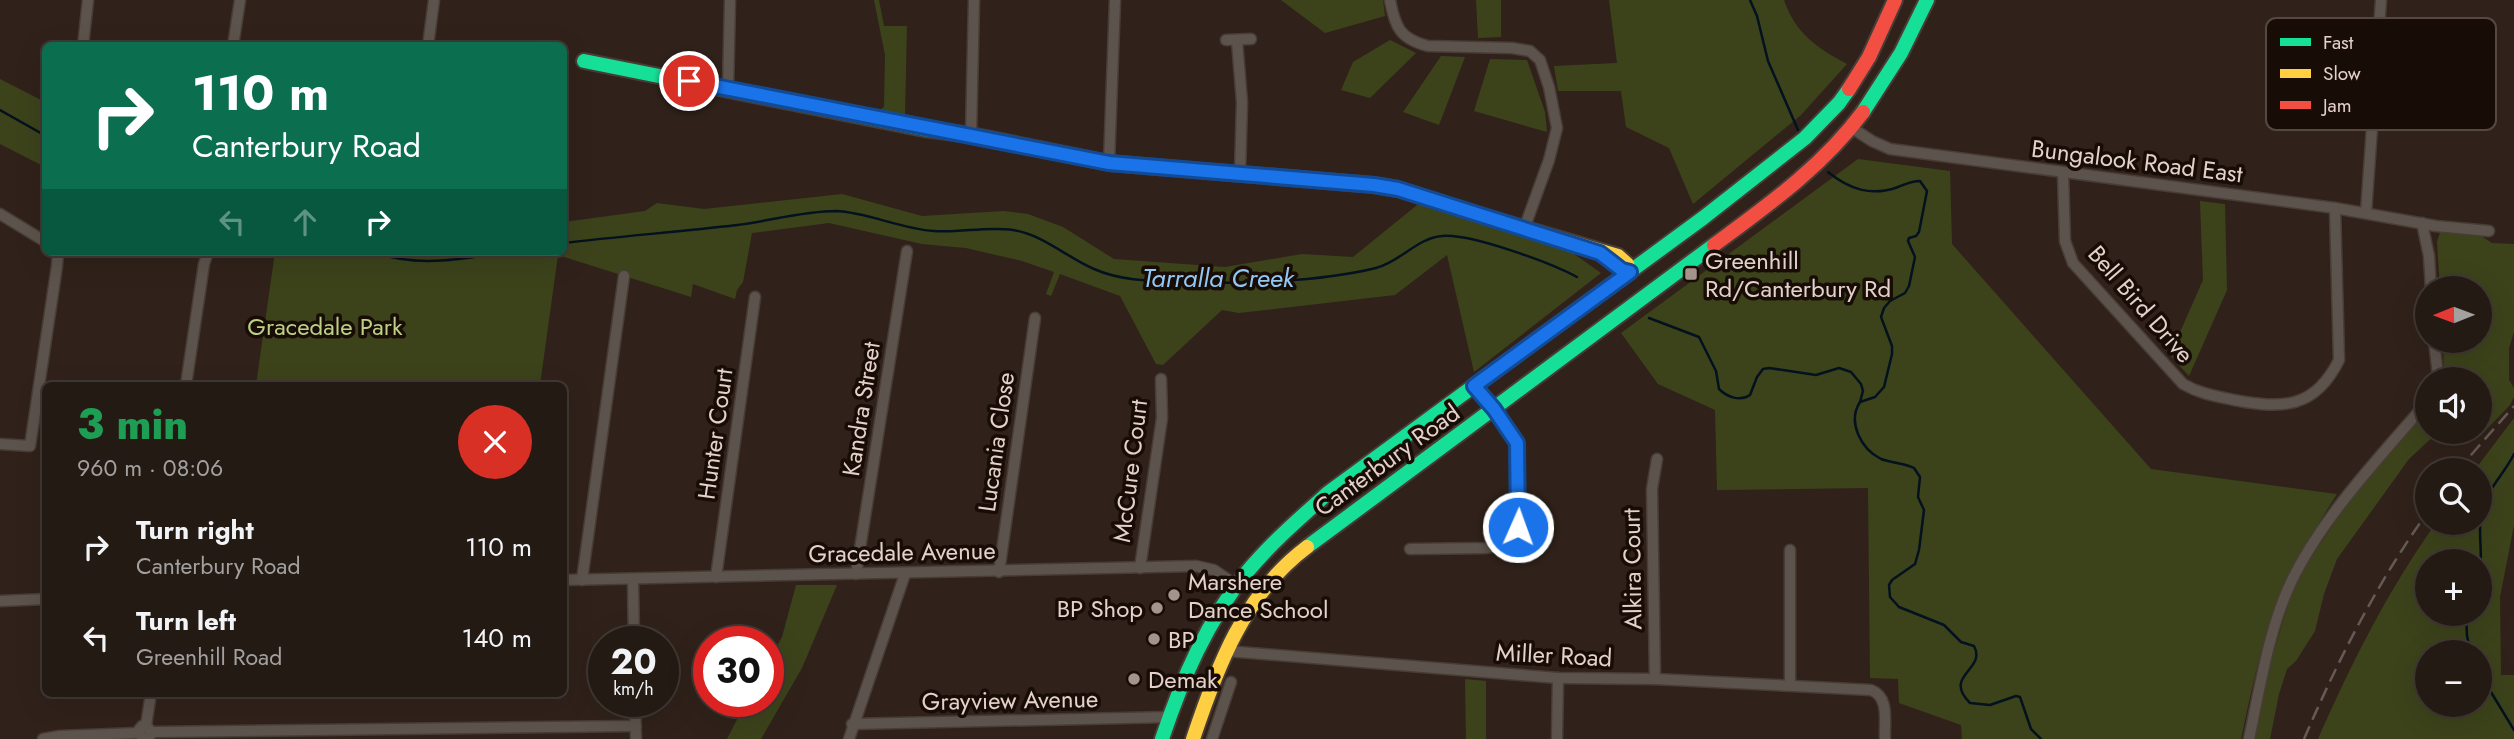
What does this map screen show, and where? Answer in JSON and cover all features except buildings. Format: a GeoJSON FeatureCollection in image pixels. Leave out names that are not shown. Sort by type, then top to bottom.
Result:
{"type":"FeatureCollection","features":[{"type":"Feature","properties":{"kind":"main road","name":"Canterbury Road"},"geometry":{"type":"LineString","coordinates":[[1162,739],[1199,648],[1237,585],[1279,537],[1328,493],[1783,158],[1822,122],[1854,82],[1869,57],[1895,0]]}},
{"type":"Feature","properties":{"kind":"main road","name":"Canterbury Road"},"geometry":{"type":"LineString","coordinates":[[1193,739],[1227,651],[1254,603],[1278,573],[1302,551],[1788,191],[1853,128],[1876,97],[1897,63],[1927,0]]}},
{"type":"Feature","properties":{"kind":"main road"},"geometry":{"type":"LineString","coordinates":[[584,61],[1109,163],[1398,189],[1623,259],[1648,295]]}},
{"type":"Feature","properties":{"kind":"main road"},"geometry":{"type":"LineString","coordinates":[[1474,386],[1494,409]]}},
{"type":"Feature","properties":{"kind":"main road"},"geometry":{"type":"LineString","coordinates":[[1169,718],[1200,720]]}},
{"type":"Feature","properties":{"kind":"street"},"geometry":{"type":"LineString","coordinates":[[83,42],[88,0]]}},
{"type":"Feature","properties":{"kind":"street"},"geometry":{"type":"LineString","coordinates":[[234,42],[240,0]]}},
{"type":"Feature","properties":{"kind":"street"},"geometry":{"type":"LineString","coordinates":[[429,42],[434,0]]}},
{"type":"Feature","properties":{"kind":"street"},"geometry":{"type":"LineString","coordinates":[[728,89],[730,0]]}},
{"type":"Feature","properties":{"kind":"street"},"geometry":{"type":"LineString","coordinates":[[971,135],[974,0]]}},
{"type":"Feature","properties":{"kind":"street"},"geometry":{"type":"LineString","coordinates":[[1109,163],[1115,0]]}},
{"type":"Feature","properties":{"kind":"street"},"geometry":{"type":"LineString","coordinates":[[1390,0],[1402,35],[1419,44],[1512,48],[1530,51],[1539,61],[1552,97],[1557,128],[1549,160],[1524,229]]}},
{"type":"Feature","properties":{"kind":"street"},"geometry":{"type":"LineString","coordinates":[[2380,18],[2381,0]]}},
{"type":"Feature","properties":{"kind":"street"},"geometry":{"type":"LineString","coordinates":[[1240,174],[1242,102],[1232,40],[1251,40]]}},
{"type":"Feature","properties":{"kind":"street","name":"Bungalook Road East"},"geometry":{"type":"LineString","coordinates":[[1853,128],[1889,149],[2489,231]]}},
{"type":"Feature","properties":{"kind":"street"},"geometry":{"type":"LineString","coordinates":[[2366,213],[2372,130]]}},
{"type":"Feature","properties":{"kind":"street","name":"Bell Bird Drive"},"geometry":{"type":"LineString","coordinates":[[2063,173],[2064,242],[2073,263],[2183,384],[2204,394],[2258,404],[2277,406],[2308,398],[2332,376],[2339,360],[2335,208]]}},
{"type":"Feature","properties":{"kind":"street"},"geometry":{"type":"LineString","coordinates":[[0,214],[42,240]]}},
{"type":"Feature","properties":{"kind":"street"},"geometry":{"type":"LineString","coordinates":[[2422,223],[2430,256],[2431,276]]}},
{"type":"Feature","properties":{"kind":"street","name":"Kandra Street"},"geometry":{"type":"LineString","coordinates":[[856,574],[906,251]]}},
{"type":"Feature","properties":{"kind":"street"},"geometry":{"type":"LineString","coordinates":[[0,444],[30,446],[58,256]]}},
{"type":"Feature","properties":{"kind":"street"},"geometry":{"type":"LineString","coordinates":[[186,382],[207,256]]}},
{"type":"Feature","properties":{"kind":"street"},"geometry":{"type":"LineString","coordinates":[[582,580],[624,276]]}},
{"type":"Feature","properties":{"kind":"street","name":"Hunter Court"},"geometry":{"type":"LineString","coordinates":[[716,577],[755,296]]}},
{"type":"Feature","properties":{"kind":"street","name":"Lucania Close"},"geometry":{"type":"LineString","coordinates":[[999,572],[1035,318]]}},
{"type":"Feature","properties":{"kind":"street","name":"McCure Court"},"geometry":{"type":"LineString","coordinates":[[1140,568],[1161,418],[1161,379]]}},
{"type":"Feature","properties":{"kind":"street"},"geometry":{"type":"LineString","coordinates":[[1410,550],[1487,548],[1503,544],[1515,534],[1520,518],[1518,449],[1514,437],[1494,409]]}},
{"type":"Feature","properties":{"kind":"street"},"geometry":{"type":"LineString","coordinates":[[2249,739],[2267,652],[2292,581],[2324,527],[2415,417]]}},
{"type":"Feature","properties":{"kind":"street","name":"Alkira Court"},"geometry":{"type":"LineString","coordinates":[[1655,679],[1652,489],[1657,459]]}},
{"type":"Feature","properties":{"kind":"street"},"geometry":{"type":"LineString","coordinates":[[1790,550],[1790,685]]}},
{"type":"Feature","properties":{"kind":"street","name":"Gracedale Avenue"},"geometry":{"type":"LineString","coordinates":[[567,580],[1205,568],[1214,570],[1237,585]]}},
{"type":"Feature","properties":{"kind":"street"},"geometry":{"type":"LineString","coordinates":[[849,739],[905,574]]}},
{"type":"Feature","properties":{"kind":"street"},"geometry":{"type":"LineString","coordinates":[[633,579],[634,626]]}},
{"type":"Feature","properties":{"kind":"street"},"geometry":{"type":"LineString","coordinates":[[0,601],[42,599]]}},
{"type":"Feature","properties":{"kind":"street","name":"Miller Road"},"geometry":{"type":"LineString","coordinates":[[1227,651],[1558,678],[1655,679],[1871,690],[1879,692],[1884,700],[1885,739]]}},
{"type":"Feature","properties":{"kind":"street"},"geometry":{"type":"LineString","coordinates":[[1557,739],[1558,678]]}},
{"type":"Feature","properties":{"kind":"street"},"geometry":{"type":"LineString","coordinates":[[1212,739],[1231,682]]}},
{"type":"Feature","properties":{"kind":"street"},"geometry":{"type":"LineString","coordinates":[[146,734],[151,697]]}},
{"type":"Feature","properties":{"kind":"street"},"geometry":{"type":"LineString","coordinates":[[636,717],[636,739]]}},
{"type":"Feature","properties":{"kind":"street","name":"Grayview Avenue"},"geometry":{"type":"LineString","coordinates":[[852,724],[1169,718]]}},
{"type":"Feature","properties":{"kind":"street"},"geometry":{"type":"LineString","coordinates":[[43,739],[60,736],[146,734],[636,726]]}},
{"type":"Feature","properties":{"kind":"green space"},"geometry":{"type":"Polygon","coordinates":[[[874,0],[879,0],[884,26],[907,26],[905,115],[880,110],[884,107],[885,55],[874,0]]]}},
{"type":"Feature","properties":{"kind":"green space"},"geometry":{"type":"Polygon","coordinates":[[[1281,0],[1383,0],[1385,16],[1325,33],[1281,0]]]}},
{"type":"Feature","properties":{"kind":"green space"},"geometry":{"type":"Polygon","coordinates":[[[1476,0],[1501,0],[1501,37],[1478,38],[1476,0]]]}},
{"type":"Feature","properties":{"kind":"green space"},"geometry":{"type":"Polygon","coordinates":[[[1609,0],[1784,0],[1801,31],[1826,52],[1847,64],[1801,115],[1693,204],[1669,148],[1626,127],[1621,91],[1558,91],[1554,66],[1617,63],[1609,0]]]}},
{"type":"Feature","properties":{"kind":"green space"},"geometry":{"type":"Polygon","coordinates":[[[1390,40],[1416,53],[1370,98],[1341,90],[1353,62],[1390,40]]]}},
{"type":"Feature","properties":{"kind":"green space"},"geometry":{"type":"Polygon","coordinates":[[[1441,56],[1465,57],[1439,125],[1403,112],[1441,56]]]}},
{"type":"Feature","properties":{"kind":"green space"},"geometry":{"type":"Polygon","coordinates":[[[1490,59],[1527,60],[1545,112],[1547,132],[1474,111],[1490,59]]]}},
{"type":"Feature","properties":{"kind":"green space"},"geometry":{"type":"Polygon","coordinates":[[[0,79],[42,100],[42,165],[0,144],[0,79]]]}},
{"type":"Feature","properties":{"kind":"green space"},"geometry":{"type":"Polygon","coordinates":[[[1858,159],[1950,171],[1952,244],[2151,469],[2337,494],[2299,559],[2276,611],[2264,643],[2241,739],[1962,739],[1961,725],[1899,703],[1898,679],[1870,678],[1868,488],[1717,490],[1715,410],[1658,384],[1621,333],[1858,159]]]}},
{"type":"Feature","properties":{"kind":"green space"},"geometry":{"type":"Polygon","coordinates":[[[842,194],[922,216],[1003,211],[1028,214],[1063,227],[1114,259],[1225,267],[1302,254],[1353,257],[1422,201],[1567,249],[1601,273],[1474,372],[1447,255],[1395,295],[1239,313],[1222,310],[1163,365],[1156,364],[1120,296],[1060,274],[1051,296],[1046,294],[1054,272],[1022,261],[966,248],[922,244],[829,223],[752,233],[743,282],[735,299],[693,284],[691,297],[561,256],[567,256],[567,222],[645,211],[657,203],[704,209],[842,194]]]}},
{"type":"Feature","properties":{"kind":"green space"},"geometry":{"type":"Polygon","coordinates":[[[2200,201],[2225,204],[2227,290],[2189,376],[2170,355],[2203,280],[2200,201]]]}},
{"type":"Feature","properties":{"kind":"green space"},"geometry":{"type":"Polygon","coordinates":[[[2441,229],[2481,236],[2492,243],[2514,244],[2514,332],[2509,348],[2509,380],[2514,388],[2514,397],[2492,424],[2492,367],[2444,367],[2443,354],[2492,354],[2492,276],[2439,276],[2437,242],[2441,229]]]}},
{"type":"Feature","properties":{"kind":"green space","name":"Gracedale Park"},"geometry":{"type":"Polygon","coordinates":[[[274,256],[558,256],[540,382],[256,382],[274,256]]]}},
{"type":"Feature","properties":{"kind":"green space"},"geometry":{"type":"Polygon","coordinates":[[[2514,418],[2514,525],[2500,597],[2501,675],[2514,675],[2514,739],[2318,739],[2371,628],[2415,554],[2415,626],[2492,626],[2492,549],[2419,548],[2428,535],[2492,535],[2492,458],[2484,458],[2514,418]]]}},
{"type":"Feature","properties":{"kind":"green space"},"geometry":{"type":"Polygon","coordinates":[[[2415,425],[2415,444],[2425,444],[2409,459],[2337,559],[2324,594],[2315,631],[2296,661],[2287,669],[2270,739],[2251,739],[2260,698],[2295,581],[2348,503],[2415,425]]]}},
{"type":"Feature","properties":{"kind":"green space"},"geometry":{"type":"Polygon","coordinates":[[[796,585],[837,585],[802,668],[784,699],[784,630],[796,585]]]}},
{"type":"Feature","properties":{"kind":"green space"},"geometry":{"type":"Polygon","coordinates":[[[1465,679],[1486,681],[1486,739],[1466,739],[1465,679]]]}},
{"type":"Feature","properties":{"kind":"green space"},"geometry":{"type":"Polygon","coordinates":[[[738,717],[774,717],[761,739],[727,739],[738,717]]]}},
{"type":"Feature","properties":{"kind":"waterway"},"geometry":{"type":"LineString","coordinates":[[1750,0],[1757,16],[1768,61],[1798,130]]}},
{"type":"Feature","properties":{"kind":"waterway","name":"Tarralla Creek"},"geometry":{"type":"LineString","coordinates":[[0,110],[42,134]]}},
{"type":"Feature","properties":{"kind":"waterway"},"geometry":{"type":"LineString","coordinates":[[1828,172],[1861,190],[1888,190],[1920,181],[1927,191],[1919,232],[1908,241],[1915,257],[1909,286],[1905,293],[1890,301],[1881,317],[1892,346],[1884,387],[1875,397],[1860,402],[1855,418],[1858,434],[1867,449],[1881,459],[1914,468],[1920,477],[1918,497],[1924,510],[1919,550],[1915,564],[1892,580],[1889,585],[1890,597],[1899,607],[1944,625],[1961,642],[1974,646],[1975,661],[1962,679],[1961,686],[1970,703],[1990,705],[2020,697],[2031,729],[2041,739]]}},
{"type":"Feature","properties":{"kind":"waterway","name":"Tarralla Creek"},"geometry":{"type":"LineString","coordinates":[[567,243],[737,225],[799,214],[836,211],[934,231],[1013,230],[1045,241],[1094,269],[1137,280],[1229,283],[1354,273],[1385,265],[1425,241],[1442,236],[1455,236],[1490,244],[1549,264],[1577,277]]}},
{"type":"Feature","properties":{"kind":"waterway","name":"Tarralla Creek"},"geometry":{"type":"LineString","coordinates":[[387,256],[423,261],[477,256]]}},
{"type":"Feature","properties":{"kind":"waterway"},"geometry":{"type":"LineString","coordinates":[[1649,318],[1699,337],[1716,371],[1719,389],[1730,396],[1742,398],[1750,395],[1763,369],[1816,375],[1839,368],[1851,372],[1861,384],[1863,391],[1860,402]]}},
{"type":"Feature","properties":{"kind":"waterway"},"geometry":{"type":"LineString","coordinates":[[2481,549],[2480,526],[2484,503],[2514,454]]}},
{"type":"Feature","properties":{"kind":"waterway"},"geometry":{"type":"LineString","coordinates":[[2467,626],[2468,640]]}},
{"type":"Feature","properties":{"kind":"waterway"},"geometry":{"type":"LineString","coordinates":[[2492,694],[2514,730]]}},
{"type":"Feature","properties":{"kind":"railway"},"geometry":{"type":"LineString","coordinates":[[2468,458],[2514,406]]}},
{"type":"Feature","properties":{"kind":"railway"},"geometry":{"type":"LineString","coordinates":[[2304,739],[2360,623],[2391,567],[2415,531]]}},
{"type":"Feature","properties":{"kind":"traffic: fast"},"geometry":{"type":"LineString","coordinates":[[1863,112],[1901,53],[1927,0]]}},
{"type":"Feature","properties":{"kind":"traffic: fast"},"geometry":{"type":"LineString","coordinates":[[584,61],[1109,163],[1398,189],[1489,218]]}},
{"type":"Feature","properties":{"kind":"traffic: fast"},"geometry":{"type":"LineString","coordinates":[[1162,739],[1187,673],[1220,610],[1247,572],[1286,531],[1328,493],[1703,218],[1805,138],[1849,89]]}},
{"type":"Feature","properties":{"kind":"traffic: fast"},"geometry":{"type":"LineString","coordinates":[[1307,547],[1714,245]]}},
{"type":"Feature","properties":{"kind":"traffic: slow"},"geometry":{"type":"LineString","coordinates":[[1489,218],[1618,256],[1627,264],[1630,272]]}},
{"type":"Feature","properties":{"kind":"traffic: slow"},"geometry":{"type":"LineString","coordinates":[[1193,739],[1212,685],[1235,634],[1266,587],[1307,547]]}},
{"type":"Feature","properties":{"kind":"traffic: jam"},"geometry":{"type":"LineString","coordinates":[[1849,89],[1869,57],[1895,0]]}},
{"type":"Feature","properties":{"kind":"traffic: jam"},"geometry":{"type":"LineString","coordinates":[[1714,245],[1812,168],[1863,112]]}},
{"type":"Feature","properties":{"kind":"place","name":"Greenhill Rd/Canterbury Rd"},"geometry":{"type":"Point","coordinates":[1691,274]}},
{"type":"Feature","properties":{"kind":"place","name":"Marshere Dance School"},"geometry":{"type":"Point","coordinates":[1174,595]}},
{"type":"Feature","properties":{"kind":"place","name":"BP Shop"},"geometry":{"type":"Point","coordinates":[1157,608]}},
{"type":"Feature","properties":{"kind":"place","name":"BP"},"geometry":{"type":"Point","coordinates":[1154,639]}},
{"type":"Feature","properties":{"kind":"place","name":"Demak"},"geometry":{"type":"Point","coordinates":[1134,679]}},
{"type":"Feature","properties":{"kind":"route"},"geometry":{"type":"LineString","coordinates":[[689,81],[1109,163],[1398,189],[1600,253],[1622,270],[1630,272],[1474,386],[1494,409],[1517,443],[1520,518],[1518,527]]}}]}
